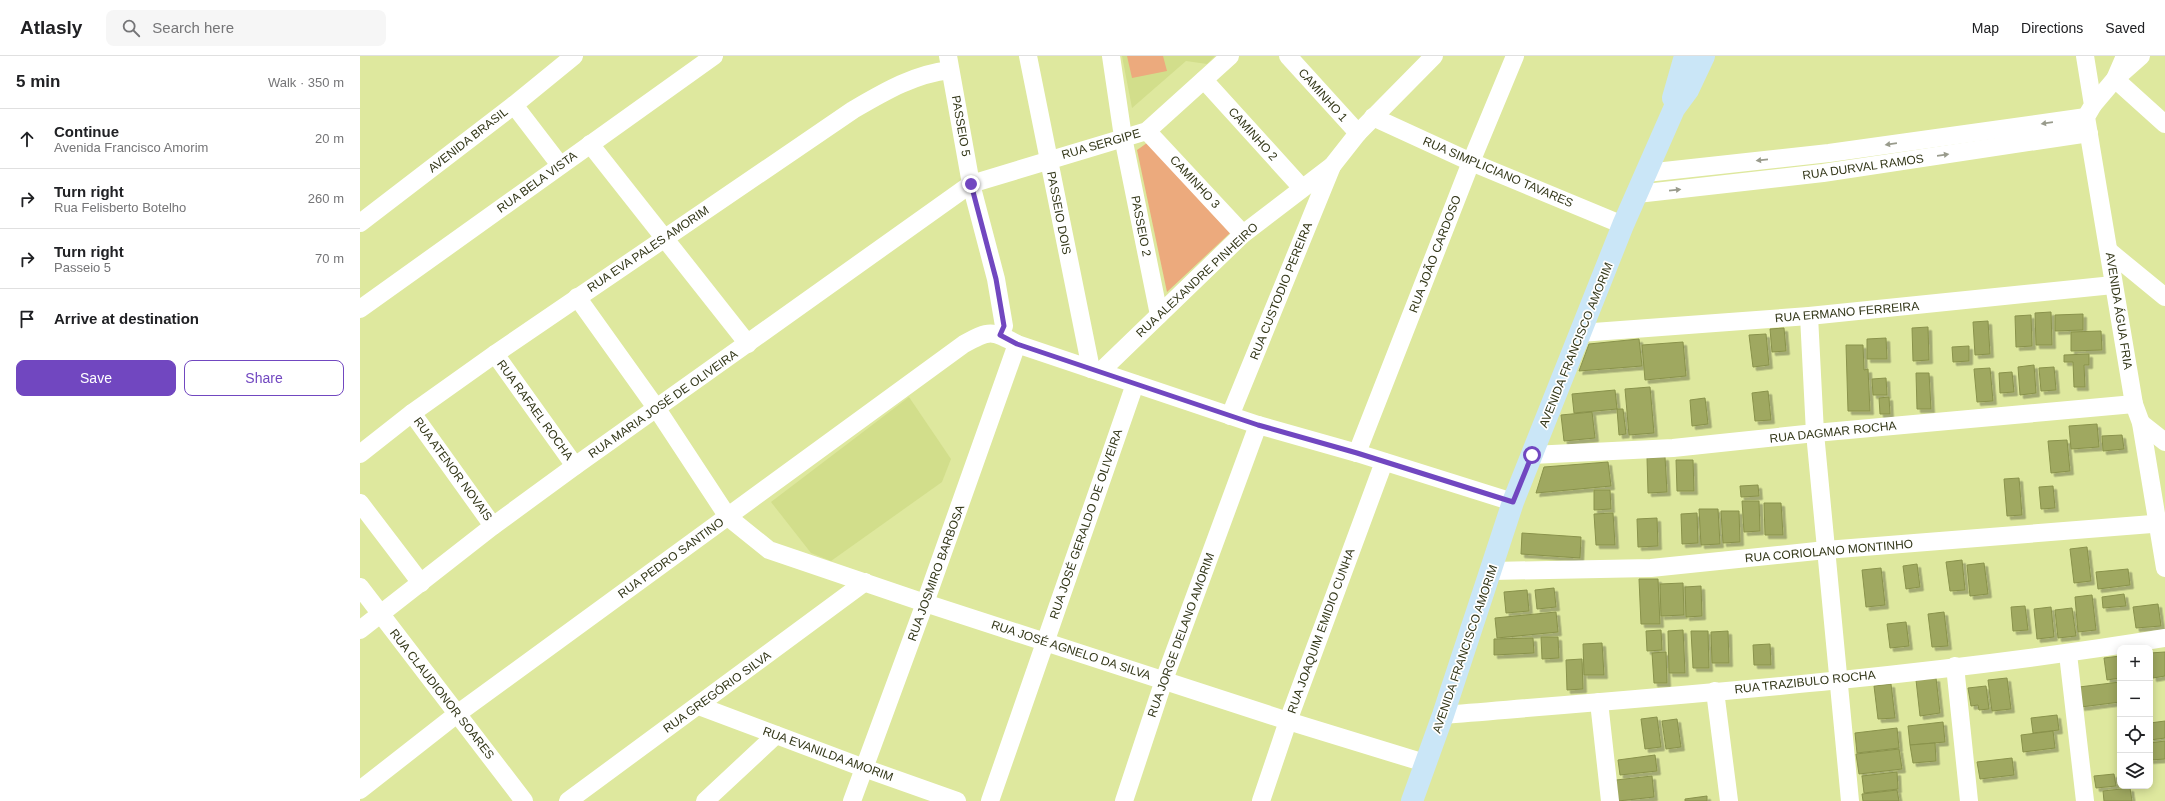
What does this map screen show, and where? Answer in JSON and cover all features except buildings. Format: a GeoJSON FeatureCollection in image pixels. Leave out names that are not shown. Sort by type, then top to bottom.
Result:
{"type":"FeatureCollection","features":[{"type":"Feature","properties":{"kind":"main road"},"geometry":{"type":"LineString","coordinates":[[1674,109],[1672,95],[1685,56]]}},
{"type":"Feature","properties":{"kind":"main road","name":"AVENIDA FRANCISCO AMORIM"},"geometry":{"type":"LineString","coordinates":[[1412,801],[1492,571],[1513,502],[1623,224],[1674,109],[1688,90],[1704,56]]}},
{"type":"Feature","properties":{"kind":"street","name":"AVENIDA BRASIL"},"geometry":{"type":"LineString","coordinates":[[360,223],[514,105],[574,56]]}},
{"type":"Feature","properties":{"kind":"street","name":"RUA BELA VISTA"},"geometry":{"type":"LineString","coordinates":[[360,309],[714,56]]}},
{"type":"Feature","properties":{"kind":"street","name":"PASSEIO DOIS"},"geometry":{"type":"LineString","coordinates":[[1028,56],[1095,371]]}},
{"type":"Feature","properties":{"kind":"street","name":"PASSEIO 2"},"geometry":{"type":"LineString","coordinates":[[1111,56],[1123,137],[1159,315]]}},
{"type":"Feature","properties":{"kind":"street","name":"RUA SERGIPE"},"geometry":{"type":"LineString","coordinates":[[971,184],[1049,159],[1147,131],[1230,56]]}},
{"type":"Feature","properties":{"kind":"street","name":"CAMINHO 1"},"geometry":{"type":"LineString","coordinates":[[1288,56],[1358,134]]}},
{"type":"Feature","properties":{"kind":"street","name":"RUA ALEXANDRE PINHEIRO"},"geometry":{"type":"LineString","coordinates":[[1095,371],[1159,315],[1243,234],[1332,166],[1373,117],[1434,56]]}},
{"type":"Feature","properties":{"kind":"street","name":"RUA JOÃO CARDOSO"},"geometry":{"type":"LineString","coordinates":[[1357,453],[1471,162],[1515,56]]}},
{"type":"Feature","properties":{"kind":"street","name":"AVENIDA ÁGUA FRIA"},"geometry":{"type":"LineString","coordinates":[[2085,56],[2089,119],[2114,285],[2134,404],[2141,423],[2161,524],[2165,568]]}},
{"type":"Feature","properties":{"kind":"street"},"geometry":{"type":"LineString","coordinates":[[2089,119],[2115,79],[2125,56]]}},
{"type":"Feature","properties":{"kind":"street"},"geometry":{"type":"LineString","coordinates":[[2115,79],[2141,56]]}},
{"type":"Feature","properties":{"kind":"street","name":"PASSEIO 5"},"geometry":{"type":"LineString","coordinates":[[949,63],[971,184],[996,279],[1004,326],[993,334]]}},
{"type":"Feature","properties":{"kind":"street","name":"RUA EVA PALES AMORIM"},"geometry":{"type":"LineString","coordinates":[[360,454],[412,413],[495,354],[664,237],[864,103],[906,82],[934,72],[949,63]]}},
{"type":"Feature","properties":{"kind":"street"},"geometry":{"type":"LineString","coordinates":[[2115,79],[2165,124]]}},
{"type":"Feature","properties":{"kind":"street","name":"CAMINHO 2"},"geometry":{"type":"LineString","coordinates":[[1204,80],[1302,188]]}},
{"type":"Feature","properties":{"kind":"street"},"geometry":{"type":"LineString","coordinates":[[514,105],[560,165]]}},
{"type":"Feature","properties":{"kind":"street","name":"RUA SIMPLICIANO TAVARES"},"geometry":{"type":"LineString","coordinates":[[1373,117],[1471,162],[1623,224]]}},
{"type":"Feature","properties":{"kind":"street","name":"RUA DURVAL RAMOS"},"geometry":{"type":"LineString","coordinates":[[1646,173],[1829,153],[2089,119]]}},
{"type":"Feature","properties":{"kind":"street","name":"RUA DURVAL RAMOS"},"geometry":{"type":"LineString","coordinates":[[1637,194],[1823,173],[2089,119]]}},
{"type":"Feature","properties":{"kind":"street","name":"CAMINHO 3"},"geometry":{"type":"LineString","coordinates":[[1147,131],[1243,234]]}},
{"type":"Feature","properties":{"kind":"street"},"geometry":{"type":"LineString","coordinates":[[590,144],[748,344]]}},
{"type":"Feature","properties":{"kind":"street","name":"RUA CUSTODIO PEREIRA"},"geometry":{"type":"LineString","coordinates":[[1230,416],[1332,166]]}},
{"type":"Feature","properties":{"kind":"street","name":"RUA MARIA JOSÉ DE OLIVEIRA"},"geometry":{"type":"LineString","coordinates":[[360,630],[493,526],[575,466],[971,184]]}},
{"type":"Feature","properties":{"kind":"street"},"geometry":{"type":"LineString","coordinates":[[2109,250],[2165,297]]}},
{"type":"Feature","properties":{"kind":"street","name":"RUA ERMANO FERREIRA"},"geometry":{"type":"LineString","coordinates":[[1580,333],[1809,316],[2114,285]]}},
{"type":"Feature","properties":{"kind":"street","name":"RUA JOSÉ AGNELO DA SILVA"},"geometry":{"type":"LineString","coordinates":[[577,297],[657,409],[728,517],[769,550],[1044,642],[1288,721],[1425,763]]}},
{"type":"Feature","properties":{"kind":"street"},"geometry":{"type":"LineString","coordinates":[[1809,316],[1815,433],[1850,801]]}},
{"type":"Feature","properties":{"kind":"street"},"geometry":{"type":"LineString","coordinates":[[993,334],[1017,344],[1095,371],[1230,416],[1357,453],[1513,502]]}},
{"type":"Feature","properties":{"kind":"street","name":"RUA PEDRO SANTINO"},"geometry":{"type":"LineString","coordinates":[[360,789],[457,714],[964,344],[993,334]]}},
{"type":"Feature","properties":{"kind":"street","name":"RUA JOSMIRO BARBOSA"},"geometry":{"type":"LineString","coordinates":[[852,801],[925,603],[1017,344]]}},
{"type":"Feature","properties":{"kind":"street","name":"RUA RAFAEL ROCHA"},"geometry":{"type":"LineString","coordinates":[[495,354],[575,466]]}},
{"type":"Feature","properties":{"kind":"street","name":"RUA JOSÉ GERALDO DE OLIVEIRA"},"geometry":{"type":"LineString","coordinates":[[990,801],[1044,642],[1135,384]]}},
{"type":"Feature","properties":{"kind":"street","name":"RUA DAGMAR ROCHA"},"geometry":{"type":"LineString","coordinates":[[1532,455],[1673,448],[1815,433],[2134,404]]}},
{"type":"Feature","properties":{"kind":"street","name":"RUA ATENOR NOVAIS"},"geometry":{"type":"LineString","coordinates":[[412,413],[493,526]]}},
{"type":"Feature","properties":{"kind":"street"},"geometry":{"type":"LineString","coordinates":[[2141,423],[2165,442]]}},
{"type":"Feature","properties":{"kind":"street","name":"RUA JORGE DELANO AMORIM"},"geometry":{"type":"LineString","coordinates":[[1124,801],[1164,680],[1258,425]]}},
{"type":"Feature","properties":{"kind":"street","name":"RUA JOAQUIM EMIDIO CUNHA"},"geometry":{"type":"LineString","coordinates":[[1261,801],[1288,721],[1384,462]]}},
{"type":"Feature","properties":{"kind":"street"},"geometry":{"type":"LineString","coordinates":[[360,503],[421,583]]}},
{"type":"Feature","properties":{"kind":"street","name":"RUA CORIOLANO MONTINHO"},"geometry":{"type":"LineString","coordinates":[[1492,571],[1651,568],[1826,550],[2161,524]]}},
{"type":"Feature","properties":{"kind":"street","name":"RUA GREGÓRIO SILVA"},"geometry":{"type":"LineString","coordinates":[[568,801],[699,706],[865,582]]}},
{"type":"Feature","properties":{"kind":"street","name":"RUA CLAUDIONOR SOARES"},"geometry":{"type":"LineString","coordinates":[[360,587],[524,801]]}},
{"type":"Feature","properties":{"kind":"street","name":"RUA TRAZIBULO ROCHA"},"geometry":{"type":"LineString","coordinates":[[1443,715],[1839,679],[2068,654],[2165,638]]}},
{"type":"Feature","properties":{"kind":"street"},"geometry":{"type":"LineString","coordinates":[[2068,654],[2085,801]]}},
{"type":"Feature","properties":{"kind":"street"},"geometry":{"type":"LineString","coordinates":[[1955,666],[1969,801]]}},
{"type":"Feature","properties":{"kind":"street"},"geometry":{"type":"LineString","coordinates":[[1715,691],[1729,801]]}},
{"type":"Feature","properties":{"kind":"street"},"geometry":{"type":"LineString","coordinates":[[1599,702],[1610,801]]}},
{"type":"Feature","properties":{"kind":"street","name":"RUA EVANILDA AMORIM"},"geometry":{"type":"LineString","coordinates":[[699,706],[957,801]]}},
{"type":"Feature","properties":{"kind":"street"},"geometry":{"type":"LineString","coordinates":[[705,801],[776,735]]}},
{"type":"Feature","properties":{"kind":"street"},"geometry":{"type":"LineString","coordinates":[[720,801],[728,780]]}},
{"type":"Feature","properties":{"kind":"shaded area"},"geometry":{"type":"Polygon","coordinates":[[[1122,56],[1215,56],[1207,64],[1186,61],[1132,108],[1122,56]]]}},
{"type":"Feature","properties":{"kind":"shaded area"},"geometry":{"type":"Polygon","coordinates":[[[1127,56],[1163,56],[1167,71],[1132,78],[1127,56]]]}},
{"type":"Feature","properties":{"kind":"shaded area"},"geometry":{"type":"Polygon","coordinates":[[[1147,143],[1230,233],[1167,292],[1137,150],[1147,143]]]}},
{"type":"Feature","properties":{"kind":"shaded area"},"geometry":{"type":"Polygon","coordinates":[[[909,397],[951,459],[942,482],[831,561],[811,553],[771,502],[909,397]]]}},
{"type":"Feature","properties":{"kind":"route"},"geometry":{"type":"LineString","coordinates":[[971,184],[996,279],[1004,326],[1000,335],[1017,344],[1258,425],[1357,453],[1513,502],[1532,455]]}}]}
